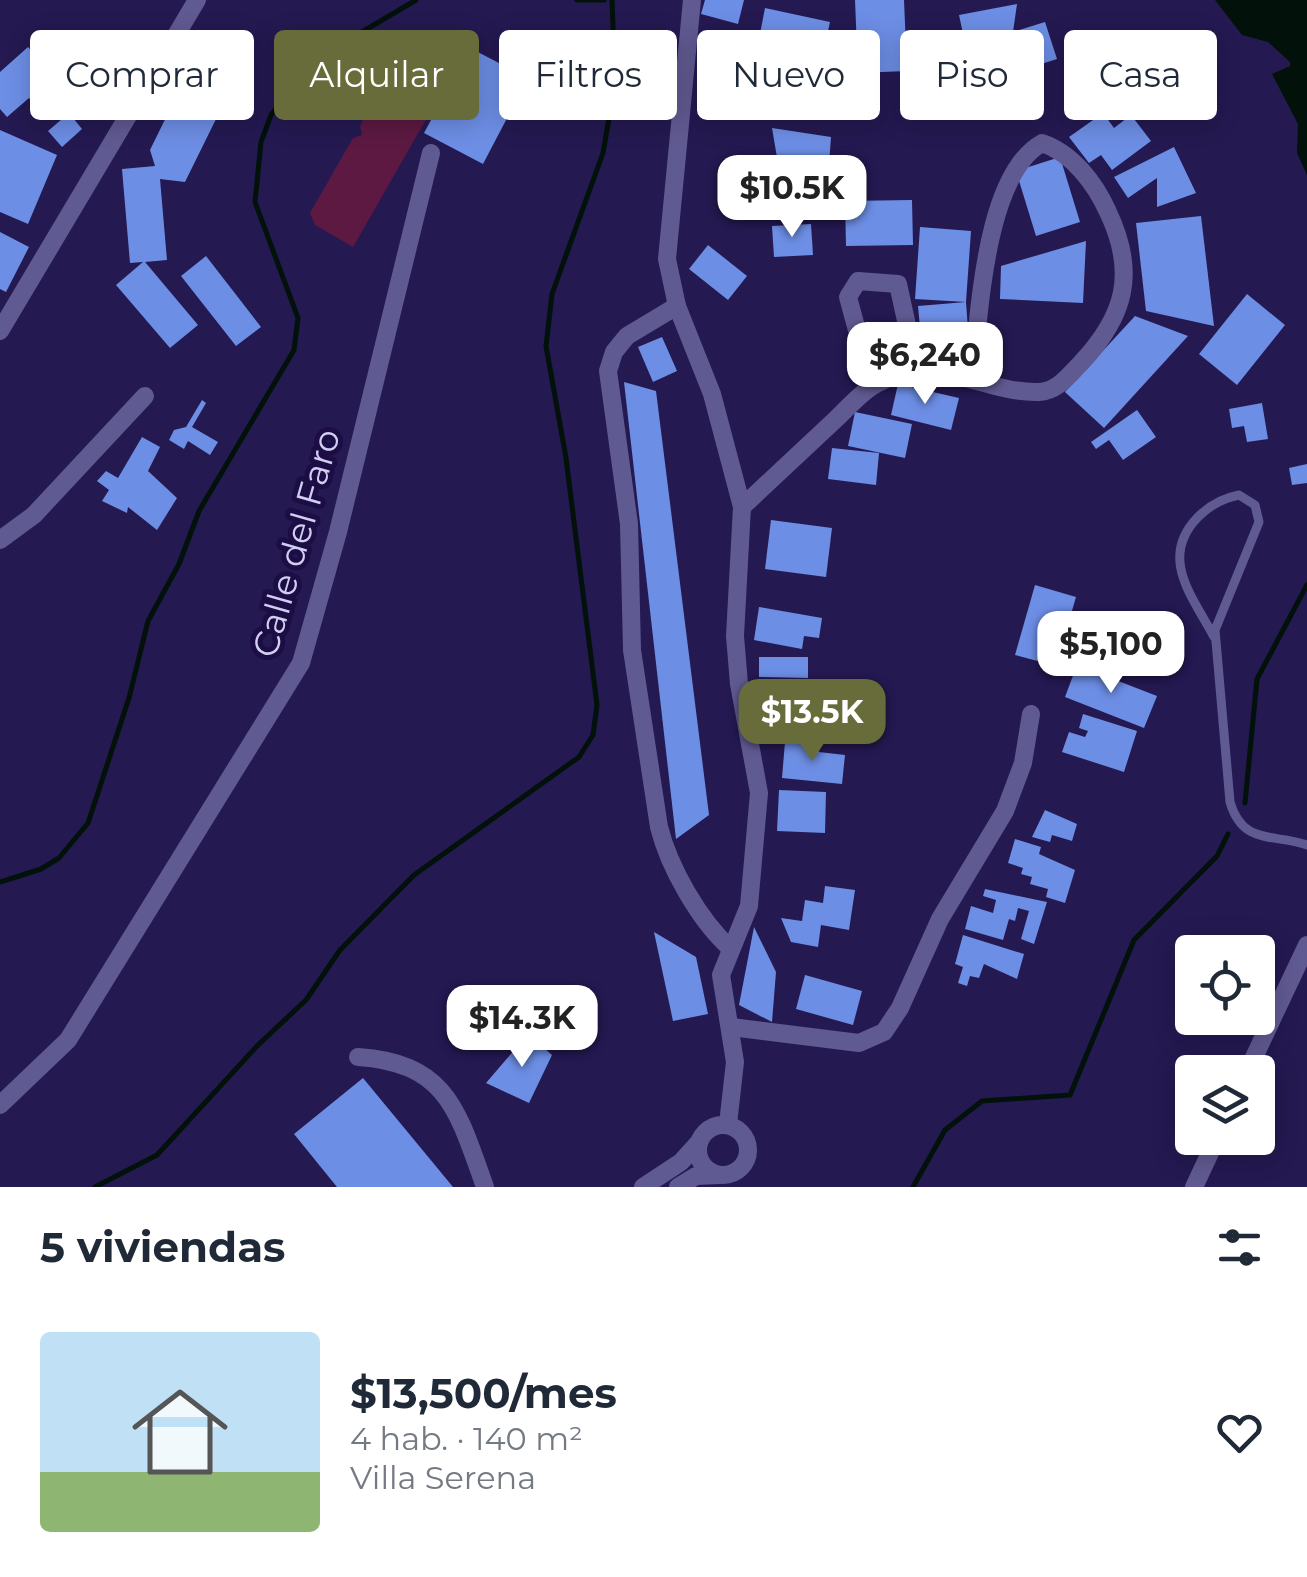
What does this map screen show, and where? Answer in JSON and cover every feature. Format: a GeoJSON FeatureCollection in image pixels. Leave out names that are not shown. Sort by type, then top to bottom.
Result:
{"type":"FeatureCollection","features":[{"type":"Feature","properties":{"kind":"street"},"geometry":{"type":"LineString","coordinates":[[179,30],[197,0]]}},
{"type":"Feature","properties":{"kind":"street"},"geometry":{"type":"LineString","coordinates":[[692,0],[668,236],[676,306],[712,394],[742,508],[736,636],[739,684],[758,793],[749,906],[721,976],[734,1062],[728,1124]]}},
{"type":"Feature","properties":{"kind":"street"},"geometry":{"type":"LineString","coordinates":[[0,331],[125,120]]}},
{"type":"Feature","properties":{"kind":"street"},"geometry":{"type":"LineString","coordinates":[[742,508],[872,386],[917,371],[972,376],[1034,392],[1048,390],[1060,384],[1110,333],[1120,312],[1123,262],[1115,226],[1098,191],[1060,149],[1042,143],[1027,152],[1011,172],[985,277],[972,376]]}},
{"type":"Feature","properties":{"kind":"street","name":"Calle del Faro"},"geometry":{"type":"LineString","coordinates":[[0,1104],[68,1040],[301,663],[338,532],[431,154]]}},
{"type":"Feature","properties":{"kind":"street"},"geometry":{"type":"LineString","coordinates":[[872,386],[848,296],[858,282],[898,284],[917,371]]}},
{"type":"Feature","properties":{"kind":"street"},"geometry":{"type":"LineString","coordinates":[[676,306],[627,336],[614,352],[608,371],[612,426],[627,498],[632,650],[658,827],[671,859],[711,928],[730,948]]}},
{"type":"Feature","properties":{"kind":"street"},"geometry":{"type":"LineString","coordinates":[[0,540],[34,515],[145,396]]}},
{"type":"Feature","properties":{"kind":"street"},"geometry":{"type":"LineString","coordinates":[[731,1027],[859,1043],[880,1036],[890,1026],[940,919],[1005,811],[1024,763],[1031,714]]}},
{"type":"Feature","properties":{"kind":"street"},"geometry":{"type":"LineString","coordinates":[[1255,1055],[1307,944]]}},
{"type":"Feature","properties":{"kind":"street"},"geometry":{"type":"LineString","coordinates":[[358,1057],[408,1065],[440,1089],[458,1114],[485,1187]]}},
{"type":"Feature","properties":{"kind":"street"},"geometry":{"type":"LineString","coordinates":[[643,1187],[680,1162],[710,1127],[728,1124],[743,1134],[748,1156],[738,1170],[696,1176],[678,1187]]}},
{"type":"Feature","properties":{"kind":"street"},"geometry":{"type":"LineString","coordinates":[[699,1141],[702,1164],[721,1175]]}},
{"type":"Feature","properties":{"kind":"street"},"geometry":{"type":"LineString","coordinates":[[1194,1187],[1209,1155]]}},
{"type":"Feature","properties":{"kind":"lane"},"geometry":{"type":"LineString","coordinates":[[1214,636],[1237,568],[1260,522],[1255,505],[1239,496],[1202,513],[1184,536],[1179,553],[1186,588],[1214,636],[1234,813],[1256,837],[1307,845]]}},
{"type":"Feature","properties":{"kind":"shaded area"},"geometry":{"type":"Polygon","coordinates":[[[1215,0],[1307,0],[1307,175],[1297,153],[1298,124],[1272,74],[1290,66],[1290,62],[1268,42],[1242,35],[1215,0]]]}},
{"type":"Feature","properties":{"kind":"shaded area"},"geometry":{"type":"Polygon","coordinates":[[[363,120],[426,120],[353,247],[315,225],[310,213],[353,138],[362,135],[363,120]]]}},
{"type":"Feature","properties":{"kind":"building"},"geometry":{"type":"Polygon","coordinates":[[[705,0],[744,0],[738,24],[701,14],[705,0]]]}},
{"type":"Feature","properties":{"kind":"building"},"geometry":{"type":"Polygon","coordinates":[[[855,0],[904,0],[900,71],[880,72],[880,30],[856,30],[855,0]]]}},
{"type":"Feature","properties":{"kind":"building"},"geometry":{"type":"Polygon","coordinates":[[[1017,4],[1013,30],[962,30],[959,15],[1017,4]]]}},
{"type":"Feature","properties":{"kind":"building"},"geometry":{"type":"Polygon","coordinates":[[[765,8],[830,22],[828,30],[761,30],[765,8]]]}},
{"type":"Feature","properties":{"kind":"building"},"geometry":{"type":"Polygon","coordinates":[[[1045,22],[1057,59],[1044,63],[1044,30],[1019,30],[1045,22]]]}},
{"type":"Feature","properties":{"kind":"building"},"geometry":{"type":"Polygon","coordinates":[[[28,47],[30,49],[30,99],[7,117],[0,109],[0,72],[28,47]]]}},
{"type":"Feature","properties":{"kind":"building"},"geometry":{"type":"Polygon","coordinates":[[[479,53],[499,63],[499,120],[506,120],[483,164],[424,133],[431,120],[479,120],[479,53]]]}},
{"type":"Feature","properties":{"kind":"building"},"geometry":{"type":"Polygon","coordinates":[[[61,120],[75,120],[82,129],[62,147],[48,131],[61,120]]]}},
{"type":"Feature","properties":{"kind":"building"},"geometry":{"type":"Polygon","coordinates":[[[165,120],[216,120],[185,182],[160,179],[167,260],[145,262],[198,325],[170,348],[116,285],[143,262],[130,263],[122,169],[155,166],[150,150],[165,120]]]}},
{"type":"Feature","properties":{"kind":"building"},"geometry":{"type":"Polygon","coordinates":[[[1093,120],[1108,120],[1114,128],[1124,120],[1135,120],[1151,141],[1112,170],[1101,155],[1089,163],[1069,137],[1093,120]]]}},
{"type":"Feature","properties":{"kind":"building"},"geometry":{"type":"Polygon","coordinates":[[[772,128],[831,137],[828,177],[781,181],[772,128]]]}},
{"type":"Feature","properties":{"kind":"building"},"geometry":{"type":"Polygon","coordinates":[[[0,130],[57,155],[28,224],[0,212],[0,130]]]}},
{"type":"Feature","properties":{"kind":"building"},"geometry":{"type":"Polygon","coordinates":[[[1174,147],[1196,193],[1157,207],[1157,178],[1128,198],[1114,177],[1174,147]]]}},
{"type":"Feature","properties":{"kind":"building"},"geometry":{"type":"Polygon","coordinates":[[[1060,157],[1080,222],[1036,236],[1016,171],[1060,157]]]}},
{"type":"Feature","properties":{"kind":"building"},"geometry":{"type":"Polygon","coordinates":[[[912,200],[913,245],[846,246],[845,201],[912,200]]]}},
{"type":"Feature","properties":{"kind":"building"},"geometry":{"type":"Polygon","coordinates":[[[1201,216],[1214,326],[1146,311],[1136,223],[1201,216]]]}},
{"type":"Feature","properties":{"kind":"building"},"geometry":{"type":"Polygon","coordinates":[[[811,224],[813,255],[774,257],[772,226],[811,224]]]}},
{"type":"Feature","properties":{"kind":"building"},"geometry":{"type":"Polygon","coordinates":[[[920,227],[971,231],[966,302],[915,299],[920,227]]]}},
{"type":"Feature","properties":{"kind":"building"},"geometry":{"type":"Polygon","coordinates":[[[0,232],[29,247],[6,292],[0,289],[0,232]]]}},
{"type":"Feature","properties":{"kind":"building"},"geometry":{"type":"Polygon","coordinates":[[[1086,241],[1083,303],[1000,299],[1001,266],[1086,241]]]}},
{"type":"Feature","properties":{"kind":"building"},"geometry":{"type":"Polygon","coordinates":[[[708,245],[747,276],[728,300],[689,269],[708,245]]]}},
{"type":"Feature","properties":{"kind":"building"},"geometry":{"type":"Polygon","coordinates":[[[206,256],[261,327],[236,346],[181,276],[206,256]]]}},
{"type":"Feature","properties":{"kind":"building"},"geometry":{"type":"Polygon","coordinates":[[[1247,294],[1285,325],[1237,385],[1199,354],[1247,294]]]}},
{"type":"Feature","properties":{"kind":"building"},"geometry":{"type":"Polygon","coordinates":[[[966,302],[970,357],[923,360],[918,306],[966,302]]]}},
{"type":"Feature","properties":{"kind":"building"},"geometry":{"type":"Polygon","coordinates":[[[1135,316],[1188,336],[1104,428],[1065,392],[1135,316]]]}},
{"type":"Feature","properties":{"kind":"building"},"geometry":{"type":"Polygon","coordinates":[[[662,337],[677,371],[653,382],[638,347],[662,337]]]}},
{"type":"Feature","properties":{"kind":"building"},"geometry":{"type":"Polygon","coordinates":[[[624,382],[656,391],[709,815],[676,839],[624,382]]]}},
{"type":"Feature","properties":{"kind":"building"},"geometry":{"type":"Polygon","coordinates":[[[898,384],[959,398],[951,430],[891,415],[898,384]]]}},
{"type":"Feature","properties":{"kind":"building"},"geometry":{"type":"Polygon","coordinates":[[[202,400],[206,403],[192,427],[218,442],[210,455],[188,441],[184,449],[169,440],[174,430],[186,427],[202,400]]]}},
{"type":"Feature","properties":{"kind":"building"},"geometry":{"type":"Polygon","coordinates":[[[1262,403],[1268,439],[1247,442],[1244,426],[1232,428],[1229,409],[1262,403]]]}},
{"type":"Feature","properties":{"kind":"building"},"geometry":{"type":"Polygon","coordinates":[[[1137,410],[1156,437],[1123,460],[1109,440],[1096,449],[1091,442],[1137,410]]]}},
{"type":"Feature","properties":{"kind":"building"},"geometry":{"type":"Polygon","coordinates":[[[855,412],[912,424],[905,458],[848,446],[855,412]]]}},
{"type":"Feature","properties":{"kind":"building"},"geometry":{"type":"Polygon","coordinates":[[[142,437],[160,447],[148,471],[177,498],[157,530],[128,507],[127,513],[102,501],[109,490],[97,481],[106,471],[118,478],[142,437]]]}},
{"type":"Feature","properties":{"kind":"building"},"geometry":{"type":"Polygon","coordinates":[[[832,448],[879,453],[876,485],[828,479],[832,448]]]}},
{"type":"Feature","properties":{"kind":"building"},"geometry":{"type":"Polygon","coordinates":[[[1307,464],[1307,483],[1292,485],[1289,468],[1307,464]]]}},
{"type":"Feature","properties":{"kind":"building"},"geometry":{"type":"Polygon","coordinates":[[[771,520],[832,528],[826,577],[765,569],[771,520]]]}},
{"type":"Feature","properties":{"kind":"building"},"geometry":{"type":"Polygon","coordinates":[[[1035,585],[1076,597],[1056,666],[1015,655],[1035,585]]]}},
{"type":"Feature","properties":{"kind":"building"},"geometry":{"type":"Polygon","coordinates":[[[759,607],[822,618],[819,638],[804,636],[802,649],[754,640],[759,607]]]}},
{"type":"Feature","properties":{"kind":"building"},"geometry":{"type":"Polygon","coordinates":[[[1075,623],[1135,636],[1128,667],[1068,655],[1075,623]]]}},
{"type":"Feature","properties":{"kind":"building"},"geometry":{"type":"Polygon","coordinates":[[[759,657],[808,657],[808,678],[759,677],[759,657]]]}},
{"type":"Feature","properties":{"kind":"building"},"geometry":{"type":"Polygon","coordinates":[[[1077,665],[1157,696],[1144,728],[1065,697],[1077,665]]]}},
{"type":"Feature","properties":{"kind":"building"},"geometry":{"type":"Polygon","coordinates":[[[812,688],[814,738],[765,739],[763,690],[812,688]]]}},
{"type":"Feature","properties":{"kind":"building"},"geometry":{"type":"Polygon","coordinates":[[[1083,714],[1137,731],[1124,772],[1062,752],[1069,732],[1085,737],[1088,731],[1079,728],[1083,714]]]}},
{"type":"Feature","properties":{"kind":"building"},"geometry":{"type":"Polygon","coordinates":[[[785,742],[820,745],[819,752],[845,755],[842,784],[782,778],[785,742]]]}},
{"type":"Feature","properties":{"kind":"building"},"geometry":{"type":"Polygon","coordinates":[[[779,790],[826,792],[825,833],[777,831],[779,790]]]}},
{"type":"Feature","properties":{"kind":"building"},"geometry":{"type":"Polygon","coordinates":[[[1045,810],[1077,824],[1072,841],[1052,835],[1050,842],[1032,837],[1045,810]]]}},
{"type":"Feature","properties":{"kind":"building"},"geometry":{"type":"Polygon","coordinates":[[[1015,839],[1041,847],[1039,854],[1075,870],[1065,903],[1046,897],[1048,889],[1030,884],[1032,877],[1021,874],[1023,868],[1008,863],[1015,839]]]}},
{"type":"Feature","properties":{"kind":"building"},"geometry":{"type":"Polygon","coordinates":[[[825,886],[855,890],[849,930],[821,925],[818,947],[791,942],[781,918],[802,921],[805,900],[823,903],[825,886]]]}},
{"type":"Feature","properties":{"kind":"building"},"geometry":{"type":"Polygon","coordinates":[[[985,889],[1047,902],[1034,944],[1021,939],[1029,911],[1018,908],[1015,921],[1009,919],[1003,940],[965,929],[971,906],[993,913],[996,900],[983,896],[985,889]]]}},
{"type":"Feature","properties":{"kind":"building"},"geometry":{"type":"Polygon","coordinates":[[[754,927],[776,972],[772,1022],[739,1005],[754,927]]]}},
{"type":"Feature","properties":{"kind":"building"},"geometry":{"type":"Polygon","coordinates":[[[654,932],[696,957],[708,1014],[673,1021],[654,932]]]}},
{"type":"Feature","properties":{"kind":"building"},"geometry":{"type":"Polygon","coordinates":[[[963,935],[1024,954],[1017,979],[984,964],[979,978],[970,976],[967,986],[958,983],[963,967],[955,964],[963,935]]]}},
{"type":"Feature","properties":{"kind":"building"},"geometry":{"type":"Polygon","coordinates":[[[805,975],[862,991],[853,1025],[796,1009],[805,975]]]}},
{"type":"Feature","properties":{"kind":"building"},"geometry":{"type":"Polygon","coordinates":[[[528,1034],[552,1055],[529,1103],[486,1083],[528,1034]]]}},
{"type":"Feature","properties":{"kind":"building"},"geometry":{"type":"Polygon","coordinates":[[[363,1078],[453,1187],[337,1187],[294,1134],[363,1078]]]}},
{"type":"Feature","properties":{"kind":"waterway"},"geometry":{"type":"LineString","coordinates":[[0,882],[41,869],[59,858],[88,823],[129,698],[148,621],[179,564],[199,511],[294,350],[298,318],[255,202],[261,142],[271,115],[311,62],[416,0]]}},
{"type":"Feature","properties":{"kind":"waterway"},"geometry":{"type":"LineString","coordinates":[[577,0],[604,0]]}},
{"type":"Feature","properties":{"kind":"waterway"},"geometry":{"type":"LineString","coordinates":[[95,1187],[157,1155],[258,1045],[306,1000],[340,950],[414,875],[579,757],[593,735],[597,705],[566,458],[546,346],[552,294],[603,153],[615,83],[612,0]]}},
{"type":"Feature","properties":{"kind":"waterway"},"geometry":{"type":"LineString","coordinates":[[1245,803],[1257,679],[1307,585]]}},
{"type":"Feature","properties":{"kind":"waterway"},"geometry":{"type":"LineString","coordinates":[[913,1187],[945,1130],[982,1101],[1070,1095],[1134,940],[1217,856],[1228,834]]}}]}
